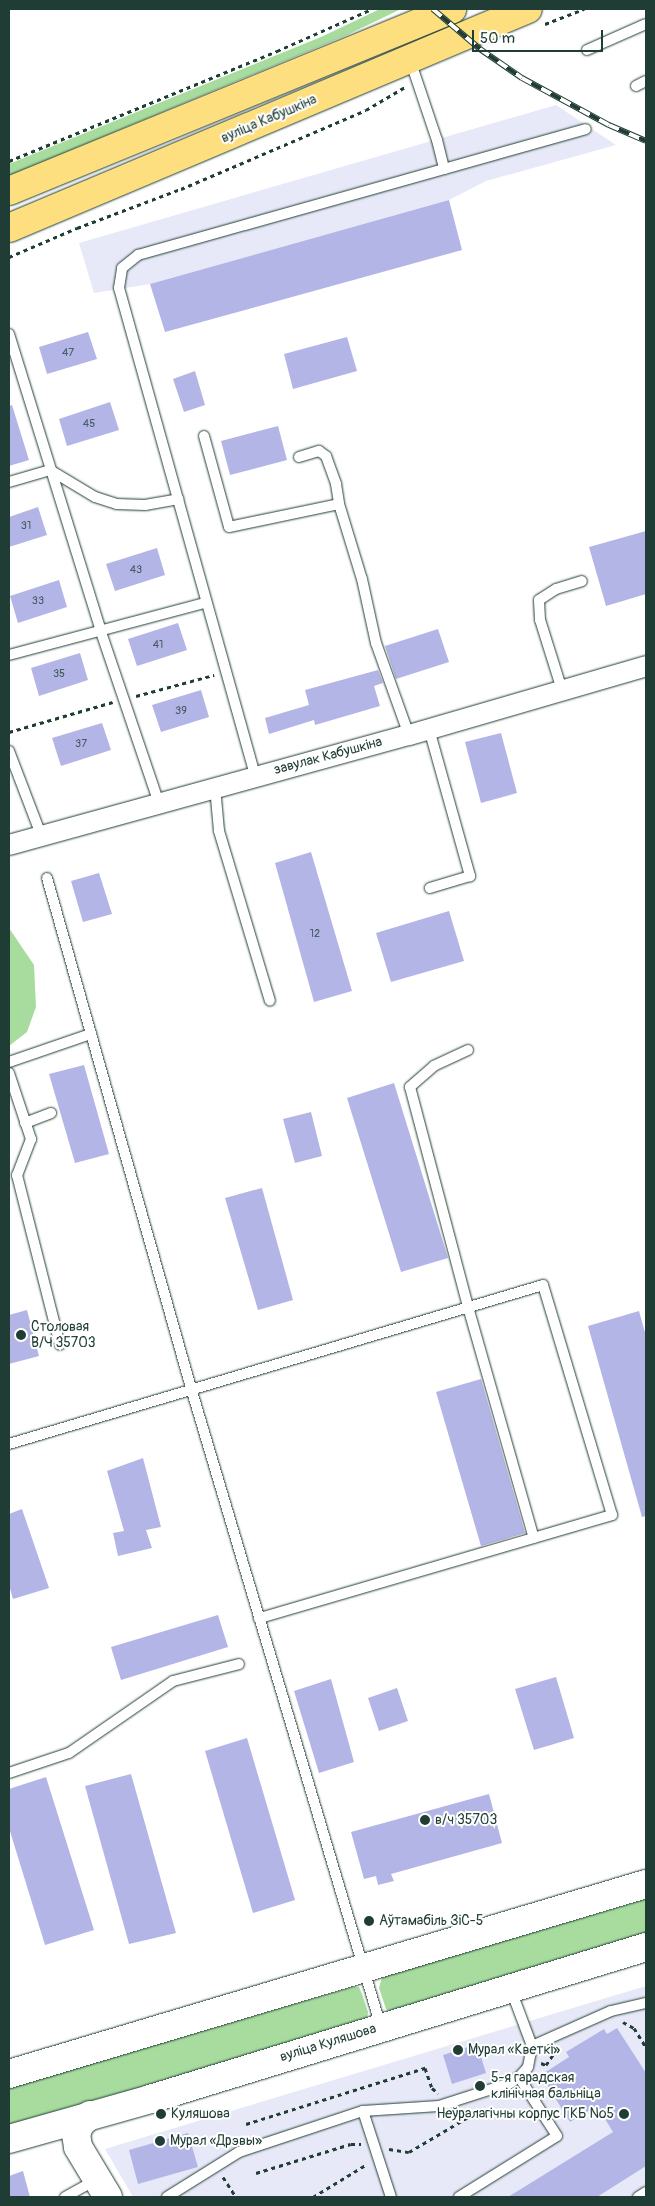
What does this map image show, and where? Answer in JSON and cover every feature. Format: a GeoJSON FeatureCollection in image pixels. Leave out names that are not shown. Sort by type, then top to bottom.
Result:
{"type":"FeatureCollection","features":[{"type":"Feature","properties":{"kind":"main road"},"geometry":{"type":"LineString","coordinates":[[9,191],[452,9]]}},
{"type":"Feature","properties":{"kind":"main road","name":"вуліца Кабушкіна"},"geometry":{"type":"LineString","coordinates":[[9,228],[295,108],[413,69],[534,17]]}},
{"type":"Feature","properties":{"kind":"main road"},"geometry":{"type":"LineString","coordinates":[[9,2074],[646,1884]]}},
{"type":"Feature","properties":{"kind":"main road","name":"вуліца Куляшова"},"geometry":{"type":"LineString","coordinates":[[9,2139],[150,2099],[510,1988],[644,1951]]}},
{"type":"Feature","properties":{"kind":"main road"},"geometry":{"type":"LineString","coordinates":[[90,2115],[80,2124],[76,2134],[77,2141],[78,2147],[102,2188]]}},
{"type":"Feature","properties":{"kind":"street","name":"завулак Кабушкіна"},"geometry":{"type":"LineString","coordinates":[[9,844],[255,775],[409,735],[646,666]]}},
{"type":"Feature","properties":{"kind":"lane"},"geometry":{"type":"LineString","coordinates":[[587,50],[646,24]]}},
{"type":"Feature","properties":{"kind":"lane"},"geometry":{"type":"LineString","coordinates":[[413,69],[444,169]]}},
{"type":"Feature","properties":{"kind":"lane"},"geometry":{"type":"LineString","coordinates":[[636,86],[646,81]]}},
{"type":"Feature","properties":{"kind":"lane"},"geometry":{"type":"LineString","coordinates":[[255,775],[205,603],[119,288],[122,268],[138,255],[586,129]]}},
{"type":"Feature","properties":{"kind":"lane"},"geometry":{"type":"LineString","coordinates":[[9,334],[101,632],[159,803]]}},
{"type":"Feature","properties":{"kind":"lane"},"geometry":{"type":"LineString","coordinates":[[204,436],[228,526],[339,504]]}},
{"type":"Feature","properties":{"kind":"lane"},"geometry":{"type":"LineString","coordinates":[[299,457],[319,451],[326,456],[336,484],[339,504],[362,579],[376,642],[409,735]]}},
{"type":"Feature","properties":{"kind":"lane"},"geometry":{"type":"LineString","coordinates":[[9,482],[50,470],[95,497],[117,504],[145,505],[178,499]]}},
{"type":"Feature","properties":{"kind":"lane"},"geometry":{"type":"LineString","coordinates":[[562,690],[540,620],[539,600],[556,589],[582,581]]}},
{"type":"Feature","properties":{"kind":"lane"},"geometry":{"type":"LineString","coordinates":[[9,655],[205,603]]}},
{"type":"Feature","properties":{"kind":"lane"},"geometry":{"type":"LineString","coordinates":[[428,729],[470,876],[430,888]]}},
{"type":"Feature","properties":{"kind":"lane"},"geometry":{"type":"LineString","coordinates":[[9,751],[41,836]]}},
{"type":"Feature","properties":{"kind":"lane"},"geometry":{"type":"LineString","coordinates":[[215,786],[219,832],[270,1001]]}},
{"type":"Feature","properties":{"kind":"lane"},"geometry":{"type":"LineString","coordinates":[[47,878],[191,1388],[381,2027]]}},
{"type":"Feature","properties":{"kind":"lane"},"geometry":{"type":"LineString","coordinates":[[9,1062],[91,1034]]}},
{"type":"Feature","properties":{"kind":"lane"},"geometry":{"type":"LineString","coordinates":[[468,1050],[434,1066],[410,1087],[468,1307],[534,1538]]}},
{"type":"Feature","properties":{"kind":"lane"},"geometry":{"type":"LineString","coordinates":[[9,1073],[31,1139],[13,1176],[60,1345]]}},
{"type":"Feature","properties":{"kind":"lane"},"geometry":{"type":"LineString","coordinates":[[26,1123],[51,1113]]}},
{"type":"Feature","properties":{"kind":"lane"},"geometry":{"type":"LineString","coordinates":[[9,1444],[191,1388],[543,1285],[612,1515],[259,1618]]}},
{"type":"Feature","properties":{"kind":"lane"},"geometry":{"type":"LineString","coordinates":[[9,1773],[69,1753],[173,1681],[239,1664]]}},
{"type":"Feature","properties":{"kind":"lane"},"geometry":{"type":"LineString","coordinates":[[167,2197],[239,2152],[363,2111],[439,2106],[510,2083],[519,2078],[525,2072],[531,2059],[532,2046],[510,1988]]}},
{"type":"Feature","properties":{"kind":"lane"},"geometry":{"type":"LineString","coordinates":[[532,2046],[611,2011],[646,2002]]}},
{"type":"Feature","properties":{"kind":"lane"},"geometry":{"type":"LineString","coordinates":[[460,2197],[557,2136],[519,2078]]}},
{"type":"Feature","properties":{"kind":"lane"},"geometry":{"type":"LineString","coordinates":[[363,2111],[391,2197]]}},
{"type":"Feature","properties":{"kind":"lane"},"geometry":{"type":"LineString","coordinates":[[65,2197],[102,2188]]}},
{"type":"Feature","properties":{"kind":"lane"},"geometry":{"type":"LineString","coordinates":[[638,2197],[646,2192]]}},
{"type":"Feature","properties":{"kind":"path"},"geometry":{"type":"LineString","coordinates":[[9,161],[277,51],[372,9]]}},
{"type":"Feature","properties":{"kind":"path"},"geometry":{"type":"LineString","coordinates":[[534,17],[584,9]]}},
{"type":"Feature","properties":{"kind":"path"},"geometry":{"type":"LineString","coordinates":[[9,257],[77,228],[181,189],[366,110],[413,69]]}},
{"type":"Feature","properties":{"kind":"path"},"geometry":{"type":"LineString","coordinates":[[616,2022],[623,2022],[634,2028],[646,2047]]}},
{"type":"Feature","properties":{"kind":"path"},"geometry":{"type":"LineString","coordinates":[[531,2059],[546,2065],[557,2048]]}},
{"type":"Feature","properties":{"kind":"path"},"geometry":{"type":"LineString","coordinates":[[246,2124],[425,2068],[432,2088],[440,2094],[446,2094]]}},
{"type":"Feature","properties":{"kind":"path"},"geometry":{"type":"LineString","coordinates":[[313,2197],[369,2163],[386,2149],[409,2152],[492,2102]]}},
{"type":"Feature","properties":{"kind":"path"},"geometry":{"type":"LineString","coordinates":[[256,2173],[351,2144],[363,2145]]}},
{"type":"Feature","properties":{"kind":"path"},"geometry":{"type":"LineString","coordinates":[[369,2163],[371,2171]]}},
{"type":"Feature","properties":{"kind":"shaded area"},"geometry":{"type":"Polygon","coordinates":[[[556,105],[616,145],[486,181],[449,200],[150,284],[94,293],[79,243],[556,105]]]}},
{"type":"Feature","properties":{"kind":"shaded area","name":"5-я гарадская клінічная бальніца"},"geometry":{"type":"Polygon","coordinates":[[[646,1986],[646,2197],[133,2197],[105,2149],[646,1986]]]}},
{"type":"Feature","properties":{"kind":"green space"},"geometry":{"type":"Polygon","coordinates":[[[380,9],[401,9],[345,36],[9,176],[9,164],[321,37],[380,9]]]}},
{"type":"Feature","properties":{"kind":"green space"},"geometry":{"type":"Polygon","coordinates":[[[9,928],[34,965],[36,1007],[27,1032],[9,1046],[9,928]]]}},
{"type":"Feature","properties":{"kind":"green space"},"geometry":{"type":"Polygon","coordinates":[[[646,1899],[646,1940],[391,2014],[386,2009],[379,1988],[382,1977],[646,1899]]]}},
{"type":"Feature","properties":{"kind":"green space"},"geometry":{"type":"Polygon","coordinates":[[[352,1987],[359,1987],[368,2012],[367,2020],[9,2130],[9,2088],[352,1987]]]}},
{"type":"Feature","properties":{"kind":"building"},"geometry":{"type":"Polygon","coordinates":[[[449,200],[462,250],[165,332],[150,284],[449,200]]]}},
{"type":"Feature","properties":{"kind":"building"},"geometry":{"type":"Polygon","coordinates":[[[88,332],[97,359],[47,374],[39,347],[88,332]]]}},
{"type":"Feature","properties":{"kind":"building"},"geometry":{"type":"Polygon","coordinates":[[[347,337],[357,371],[293,389],[284,354],[347,337]]]}},
{"type":"Feature","properties":{"kind":"building"},"geometry":{"type":"Polygon","coordinates":[[[195,371],[205,405],[184,412],[173,379],[195,371]]]}},
{"type":"Feature","properties":{"kind":"building"},"geometry":{"type":"Polygon","coordinates":[[[110,402],[119,430],[67,446],[59,419],[110,402]]]}},
{"type":"Feature","properties":{"kind":"building"},"geometry":{"type":"Polygon","coordinates":[[[12,405],[29,460],[9,466],[9,406],[12,405]]]}},
{"type":"Feature","properties":{"kind":"building"},"geometry":{"type":"Polygon","coordinates":[[[278,426],[287,460],[230,475],[221,441],[278,426]]]}},
{"type":"Feature","properties":{"kind":"building"},"geometry":{"type":"Polygon","coordinates":[[[38,507],[47,535],[9,547],[9,517],[38,507]]]}},
{"type":"Feature","properties":{"kind":"building"},"geometry":{"type":"Polygon","coordinates":[[[646,531],[646,594],[606,606],[589,547],[646,531]]]}},
{"type":"Feature","properties":{"kind":"building"},"geometry":{"type":"Polygon","coordinates":[[[157,548],[165,575],[115,591],[106,564],[157,548]]]}},
{"type":"Feature","properties":{"kind":"building"},"geometry":{"type":"Polygon","coordinates":[[[59,580],[67,607],[18,623],[10,596],[59,580]]]}},
{"type":"Feature","properties":{"kind":"building"},"geometry":{"type":"Polygon","coordinates":[[[178,623],[187,650],[137,666],[128,639],[178,623]]]}},
{"type":"Feature","properties":{"kind":"building"},"geometry":{"type":"Polygon","coordinates":[[[438,629],[449,662],[396,679],[385,646],[438,629]]]}},
{"type":"Feature","properties":{"kind":"building"},"geometry":{"type":"Polygon","coordinates":[[[80,653],[88,680],[39,696],[31,668],[80,653]]]}},
{"type":"Feature","properties":{"kind":"building"},"geometry":{"type":"Polygon","coordinates":[[[378,670],[383,683],[374,686],[380,706],[315,725],[314,720],[269,734],[265,718],[309,705],[305,690],[378,670]]]}},
{"type":"Feature","properties":{"kind":"building"},"geometry":{"type":"Polygon","coordinates":[[[201,690],[209,717],[161,732],[152,705],[201,690]]]}},
{"type":"Feature","properties":{"kind":"building"},"geometry":{"type":"Polygon","coordinates":[[[102,723],[111,750],[61,766],[52,738],[102,723]]]}},
{"type":"Feature","properties":{"kind":"building"},"geometry":{"type":"Polygon","coordinates":[[[501,733],[517,793],[481,803],[465,742],[501,733]]]}},
{"type":"Feature","properties":{"kind":"building"},"geometry":{"type":"Polygon","coordinates":[[[311,852],[352,991],[314,1002],[275,863],[311,852]]]}},
{"type":"Feature","properties":{"kind":"building"},"geometry":{"type":"Polygon","coordinates":[[[99,873],[112,914],[83,922],[71,881],[99,873]]]}},
{"type":"Feature","properties":{"kind":"building"},"geometry":{"type":"Polygon","coordinates":[[[449,911],[464,961],[391,982],[376,933],[449,911]]]}},
{"type":"Feature","properties":{"kind":"building"},"geometry":{"type":"Polygon","coordinates":[[[84,1065],[109,1154],[75,1163],[49,1074],[84,1065]]]}},
{"type":"Feature","properties":{"kind":"building"},"geometry":{"type":"Polygon","coordinates":[[[394,1083],[448,1258],[401,1272],[347,1098],[394,1083]]]}},
{"type":"Feature","properties":{"kind":"building"},"geometry":{"type":"Polygon","coordinates":[[[311,1112],[322,1156],[295,1163],[283,1119],[311,1112]]]}},
{"type":"Feature","properties":{"kind":"building"},"geometry":{"type":"Polygon","coordinates":[[[262,1188],[293,1300],[258,1310],[225,1198],[262,1188]]]}},
{"type":"Feature","properties":{"kind":"building","name":"Столовая В/Ч 35703"},"geometry":{"type":"Polygon","coordinates":[[[27,1310],[39,1356],[9,1364],[9,1315],[27,1310]]]}},
{"type":"Feature","properties":{"kind":"building"},"geometry":{"type":"Polygon","coordinates":[[[639,1311],[646,1336],[646,1516],[642,1517],[588,1326],[639,1311]]]}},
{"type":"Feature","properties":{"kind":"building"},"geometry":{"type":"Polygon","coordinates":[[[481,1379],[525,1533],[481,1546],[436,1392],[481,1379]]]}},
{"type":"Feature","properties":{"kind":"building"},"geometry":{"type":"Polygon","coordinates":[[[143,1458],[161,1527],[146,1530],[152,1548],[118,1556],[113,1533],[124,1531],[107,1471],[143,1458]]]}},
{"type":"Feature","properties":{"kind":"building"},"geometry":{"type":"Polygon","coordinates":[[[22,1509],[49,1588],[13,1599],[9,1585],[9,1514],[22,1509]]]}},
{"type":"Feature","properties":{"kind":"building"},"geometry":{"type":"Polygon","coordinates":[[[218,1615],[228,1647],[121,1680],[111,1647],[218,1615]]]}},
{"type":"Feature","properties":{"kind":"building"},"geometry":{"type":"Polygon","coordinates":[[[556,1677],[574,1738],[534,1750],[515,1689],[556,1677]]]}},
{"type":"Feature","properties":{"kind":"building"},"geometry":{"type":"Polygon","coordinates":[[[331,1679],[354,1762],[319,1773],[294,1691],[331,1679]]]}},
{"type":"Feature","properties":{"kind":"building"},"geometry":{"type":"Polygon","coordinates":[[[397,1688],[408,1721],[379,1731],[368,1698],[397,1688]]]}},
{"type":"Feature","properties":{"kind":"building"},"geometry":{"type":"Polygon","coordinates":[[[247,1738],[295,1900],[253,1913],[205,1751],[247,1738]]]}},
{"type":"Feature","properties":{"kind":"building"},"geometry":{"type":"Polygon","coordinates":[[[131,1774],[176,1933],[129,1944],[85,1786],[131,1774]]]}},
{"type":"Feature","properties":{"kind":"building"},"geometry":{"type":"Polygon","coordinates":[[[46,1777],[94,1930],[45,1945],[9,1828],[9,1789],[46,1777]]]}},
{"type":"Feature","properties":{"kind":"building"},"geometry":{"type":"Polygon","coordinates":[[[489,1794],[502,1843],[391,1874],[394,1881],[378,1885],[376,1876],[364,1879],[351,1832],[489,1794]]]}},
{"type":"Feature","properties":{"kind":"building","name":"Неўралагічны корпус ГКБ №5"},"geometry":{"type":"Polygon","coordinates":[[[617,2028],[646,2073],[646,2166],[597,2197],[508,2197],[613,2132],[597,2106],[570,2122],[541,2075],[569,2057],[566,2052],[604,2029],[607,2034],[617,2028]]]}},
{"type":"Feature","properties":{"kind":"building"},"geometry":{"type":"Polygon","coordinates":[[[477,2044],[486,2073],[452,2084],[443,2055],[477,2044]]]}},
{"type":"Feature","properties":{"kind":"building"},"geometry":{"type":"Polygon","coordinates":[[[188,2133],[198,2167],[138,2184],[129,2150],[188,2133]]]}},
{"type":"Feature","properties":{"kind":"building"},"geometry":{"type":"Polygon","coordinates":[[[23,2171],[30,2197],[9,2197],[9,2176],[23,2171]]]}},
{"type":"Feature","properties":{"kind":"railway"},"geometry":{"type":"LineString","coordinates":[[433,9],[480,49],[522,78],[609,125],[646,141]]}},
{"type":"Feature","properties":{"kind":"place","name":"Столовая В/Ч 35703"},"geometry":{"type":"Point","coordinates":[21,1335]}},
{"type":"Feature","properties":{"kind":"place","name":"в/ч 35703"},"geometry":{"type":"Point","coordinates":[425,1820]}},
{"type":"Feature","properties":{"kind":"place","name":"Аўтамабіль ЗіС-5"},"geometry":{"type":"Point","coordinates":[369,1921]}},
{"type":"Feature","properties":{"kind":"place","name":"Мурал «Кветкі»"},"geometry":{"type":"Point","coordinates":[458,2050]}},
{"type":"Feature","properties":{"kind":"place","name":"5-я гарадская клінічная бальніца"},"geometry":{"type":"Point","coordinates":[480,2086]}},
{"type":"Feature","properties":{"kind":"place","name":"Куляшова"},"geometry":{"type":"Point","coordinates":[161,2114]}},
{"type":"Feature","properties":{"kind":"place","name":"Неўралагічны корпус ГКБ №5"},"geometry":{"type":"Point","coordinates":[624,2114]}},
{"type":"Feature","properties":{"kind":"place","name":"Мурал «Дрэвы»"},"geometry":{"type":"Point","coordinates":[160,2141]}}]}
